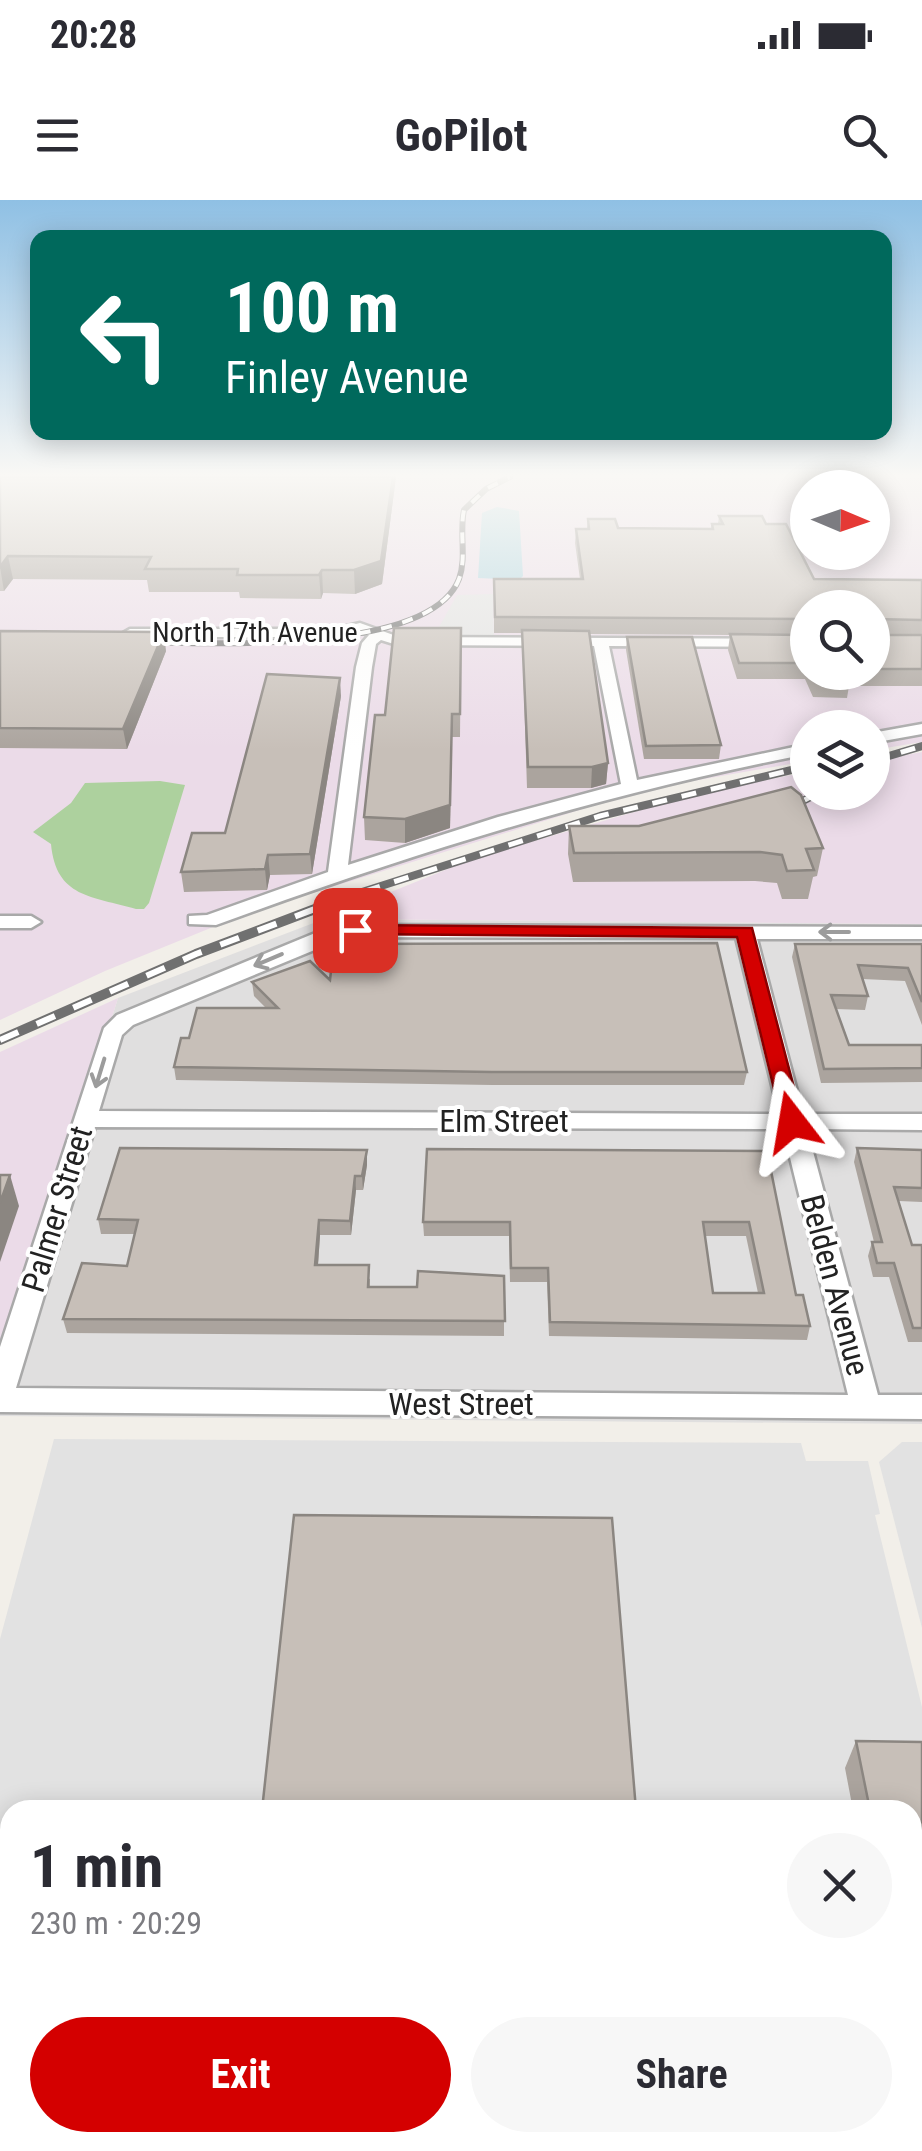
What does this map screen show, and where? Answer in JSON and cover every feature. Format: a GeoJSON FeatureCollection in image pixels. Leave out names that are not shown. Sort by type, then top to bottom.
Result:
{"type":"FeatureCollection","features":[{"type":"Feature","properties":{"kind":"street","name":"North 17th Avenue"},"geometry":{"type":"LineString","coordinates":[[118,633],[334,633],[360,626],[397,641],[790,642]]}},
{"type":"Feature","properties":{"kind":"street"},"geometry":{"type":"LineString","coordinates":[[337,873],[364,667],[369,643],[378,634]]}},
{"type":"Feature","properties":{"kind":"street"},"geometry":{"type":"LineString","coordinates":[[601,642],[630,786]]}},
{"type":"Feature","properties":{"kind":"street"},"geometry":{"type":"LineString","coordinates":[[890,735],[922,729]]}},
{"type":"Feature","properties":{"kind":"street"},"geometry":{"type":"LineString","coordinates":[[196,920],[209,920],[490,823],[630,786],[790,753]]}},
{"type":"Feature","properties":{"kind":"street"},"geometry":{"type":"LineString","coordinates":[[0,922],[31,922]]}},
{"type":"Feature","properties":{"kind":"street","name":"Palmer Street"},"geometry":{"type":"LineString","coordinates":[[0,1392],[116,1026],[335,932],[745,932]]}},
{"type":"Feature","properties":{"kind":"street"},"geometry":{"type":"LineString","coordinates":[[745,932],[922,933]]}},
{"type":"Feature","properties":{"kind":"street","name":"Belden Avenue"},"geometry":{"type":"LineString","coordinates":[[745,932],[866,1406]]}},
{"type":"Feature","properties":{"kind":"street","name":"Elm Street"},"geometry":{"type":"LineString","coordinates":[[85,1120],[922,1122]]}},
{"type":"Feature","properties":{"kind":"street","name":"West Street"},"geometry":{"type":"LineString","coordinates":[[0,1400],[922,1407]]}},
{"type":"Feature","properties":{"kind":"shaded area"},"geometry":{"type":"Polygon","coordinates":[[[0,568],[922,568],[922,742],[890,747],[890,710],[790,710],[790,764],[647,789],[245,914],[105,971],[0,1020],[0,568]]]}},
{"type":"Feature","properties":{"kind":"shaded area"},"geometry":{"type":"Polygon","coordinates":[[[493,594],[494,637],[434,636],[457,595],[493,594]]]}},
{"type":"Feature","properties":{"kind":"shaded area"},"geometry":{"type":"Polygon","coordinates":[[[922,752],[922,924],[324,919],[475,858],[700,793],[790,775],[790,810],[890,810],[890,758],[922,752]]]}},
{"type":"Feature","properties":{"kind":"shaded area"},"geometry":{"type":"Polygon","coordinates":[[[324,919],[922,924],[922,1424],[0,1416],[0,1373],[118,998],[324,919]]]}},
{"type":"Feature","properties":{"kind":"shaded area"},"geometry":{"type":"Polygon","coordinates":[[[118,998],[0,1373],[0,1052],[118,998]]]}},
{"type":"Feature","properties":{"kind":"shaded area"},"geometry":{"type":"Polygon","coordinates":[[[54,1439],[801,1443],[806,1461],[868,1461],[880,1514],[875,1515],[922,1707],[922,1800],[0,1800],[0,1639],[54,1439]]]}},
{"type":"Feature","properties":{"kind":"shaded area"},"geometry":{"type":"Polygon","coordinates":[[[902,1442],[922,1442],[922,1628],[879,1462],[902,1442]]]}},
{"type":"Feature","properties":{"kind":"green space"},"geometry":{"type":"Polygon","coordinates":[[[160,781],[185,785],[144,909],[91,897],[68,885],[54,862],[51,844],[33,832],[71,803],[85,783],[160,781]]]}},
{"type":"Feature","properties":{"kind":"water"},"geometry":{"type":"Polygon","coordinates":[[[479,568],[523,568],[519,580],[478,578],[479,568]]]}},
{"type":"Feature","properties":{"kind":"building"},"geometry":{"type":"Polygon","coordinates":[[[360,568],[322,570],[319,575],[237,575],[238,569],[145,569],[360,568]]]}},
{"type":"Feature","properties":{"kind":"building"},"geometry":{"type":"Polygon","coordinates":[[[581,568],[790,568],[809,570],[814,579],[922,580],[922,620],[890,619],[890,590],[790,590],[790,619],[495,617],[494,579],[583,579],[581,568]]]}},
{"type":"Feature","properties":{"kind":"building"},"geometry":{"type":"Polygon","coordinates":[[[394,628],[461,628],[460,714],[452,714],[450,805],[405,819],[364,817],[375,715],[385,715],[394,628]]]}},
{"type":"Feature","properties":{"kind":"building"},"geometry":{"type":"Polygon","coordinates":[[[522,630],[589,631],[608,763],[592,767],[528,767],[522,630]]]}},
{"type":"Feature","properties":{"kind":"building"},"geometry":{"type":"Polygon","coordinates":[[[0,631],[164,632],[123,729],[0,728],[0,631]]]}},
{"type":"Feature","properties":{"kind":"building"},"geometry":{"type":"Polygon","coordinates":[[[730,634],[790,635],[790,663],[739,663],[730,634]]]}},
{"type":"Feature","properties":{"kind":"building"},"geometry":{"type":"Polygon","coordinates":[[[890,635],[922,635],[922,669],[890,669],[890,635]]]}},
{"type":"Feature","properties":{"kind":"building"},"geometry":{"type":"Polygon","coordinates":[[[627,637],[692,637],[721,745],[646,746],[627,637]]]}},
{"type":"Feature","properties":{"kind":"building"},"geometry":{"type":"Polygon","coordinates":[[[267,674],[340,678],[310,854],[268,855],[265,869],[181,872],[192,833],[225,833],[267,674]]]}},
{"type":"Feature","properties":{"kind":"building"},"geometry":{"type":"Polygon","coordinates":[[[790,787],[790,810],[807,810],[823,848],[806,849],[814,870],[787,871],[782,855],[760,852],[574,853],[569,826],[639,826],[790,787]]]}},
{"type":"Feature","properties":{"kind":"building"},"geometry":{"type":"Polygon","coordinates":[[[717,943],[747,1072],[174,1067],[181,1038],[189,1038],[197,1008],[278,1008],[252,982],[310,961],[330,980],[334,944],[717,943]]]}},
{"type":"Feature","properties":{"kind":"building"},"geometry":{"type":"Polygon","coordinates":[[[795,944],[922,944],[922,1002],[908,968],[858,965],[868,996],[831,995],[849,1045],[922,1045],[922,1068],[824,1069],[795,944]]]}},
{"type":"Feature","properties":{"kind":"building"},"geometry":{"type":"Polygon","coordinates":[[[120,1148],[367,1150],[362,1176],[355,1176],[350,1221],[319,1220],[315,1265],[369,1265],[368,1287],[417,1287],[418,1271],[504,1276],[505,1321],[63,1319],[82,1263],[127,1266],[138,1220],[98,1219],[120,1148]]]}},
{"type":"Feature","properties":{"kind":"building"},"geometry":{"type":"Polygon","coordinates":[[[857,1148],[922,1150],[922,1188],[894,1187],[912,1245],[922,1245],[922,1328],[913,1328],[894,1263],[877,1263],[872,1242],[882,1242],[857,1148]]]}},
{"type":"Feature","properties":{"kind":"building"},"geometry":{"type":"Polygon","coordinates":[[[427,1149],[767,1151],[796,1295],[803,1295],[810,1326],[550,1322],[548,1268],[511,1268],[510,1222],[423,1222],[427,1149]],[[703,1222],[713,1293],[764,1293],[749,1222],[703,1222]]]}},
{"type":"Feature","properties":{"kind":"building"},"geometry":{"type":"Polygon","coordinates":[[[0,1175],[10,1175],[0,1203],[0,1175]]]}},
{"type":"Feature","properties":{"kind":"building"},"geometry":{"type":"Polygon","coordinates":[[[294,1515],[612,1518],[635,1800],[263,1800],[294,1515]]]}},
{"type":"Feature","properties":{"kind":"building"},"geometry":{"type":"Polygon","coordinates":[[[856,1741],[922,1742],[922,1800],[868,1800],[856,1741]]]}},
{"type":"Feature","properties":{"kind":"railway"},"geometry":{"type":"LineString","coordinates":[[140,642],[264,643],[364,633],[407,621],[440,604],[459,579],[461,568]]}},
{"type":"Feature","properties":{"kind":"railway"},"geometry":{"type":"LineString","coordinates":[[890,756],[922,746]]}},
{"type":"Feature","properties":{"kind":"railway"},"geometry":{"type":"LineString","coordinates":[[337,900],[600,816],[790,770]]}},
{"type":"Feature","properties":{"kind":"railway"},"geometry":{"type":"LineString","coordinates":[[778,814],[790,808]]}},
{"type":"Feature","properties":{"kind":"railway"},"geometry":{"type":"LineString","coordinates":[[0,1040],[196,954],[344,898]]}},
{"type":"Feature","properties":{"kind":"route"},"geometry":{"type":"LineString","coordinates":[[355,930],[745,932],[792,1122]]}}]}
